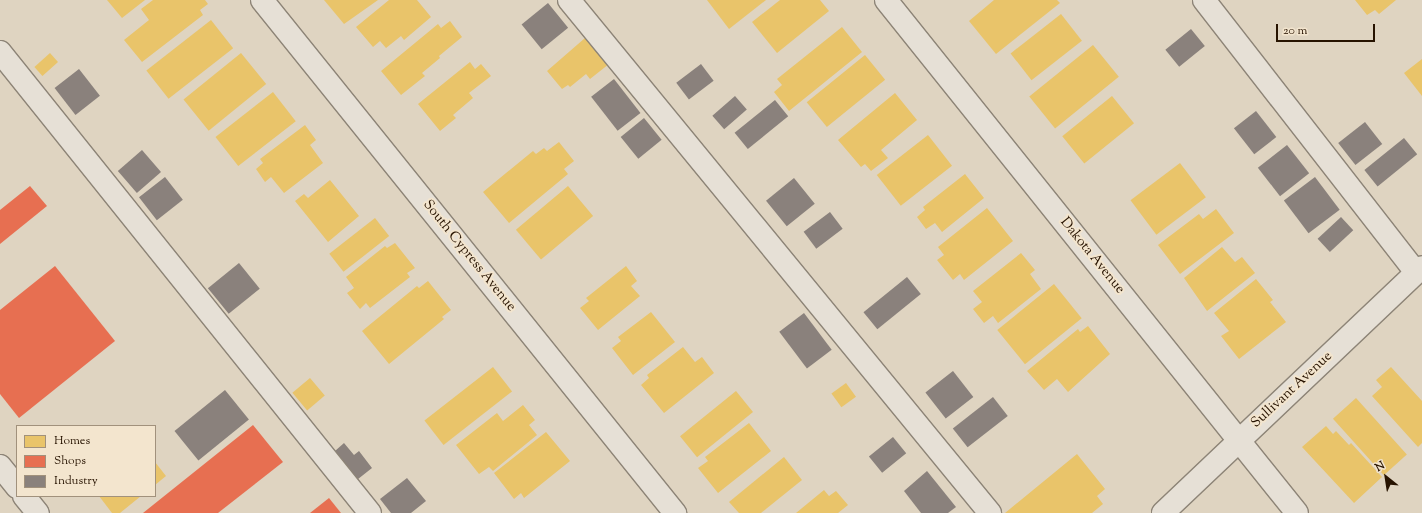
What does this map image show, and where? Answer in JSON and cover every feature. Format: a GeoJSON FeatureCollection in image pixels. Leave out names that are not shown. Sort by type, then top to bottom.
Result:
{"type":"FeatureCollection","features":[{"type":"Feature","properties":{"kind":"street","name":"South Cypress Avenue"},"geometry":{"type":"LineString","coordinates":[[262,0],[675,513]]}},
{"type":"Feature","properties":{"kind":"street"},"geometry":{"type":"LineString","coordinates":[[569,0],[990,513]]}},
{"type":"Feature","properties":{"kind":"street","name":"Dakota Avenue"},"geometry":{"type":"LineString","coordinates":[[886,0],[1297,513]]}},
{"type":"Feature","properties":{"kind":"street"},"geometry":{"type":"LineString","coordinates":[[1204,0],[1419,270]]}},
{"type":"Feature","properties":{"kind":"street"},"geometry":{"type":"LineString","coordinates":[[0,52],[370,513]]}},
{"type":"Feature","properties":{"kind":"street","name":"Sullivant Avenue"},"geometry":{"type":"LineString","coordinates":[[1163,513],[1419,270]]}},
{"type":"Feature","properties":{"kind":"street"},"geometry":{"type":"LineString","coordinates":[[0,466],[16,486]]}},
{"type":"Feature","properties":{"kind":"street"},"geometry":{"type":"LineString","coordinates":[[25,497],[38,513]]}},
{"type":"Feature","properties":{"kind":"building: Homes"},"geometry":{"type":"Polygon","coordinates":[[[107,0],[145,0],[122,18],[107,0]]]}},
{"type":"Feature","properties":{"kind":"building: Homes"},"geometry":{"type":"Polygon","coordinates":[[[153,0],[205,0],[208,4],[200,10],[203,15],[142,62],[124,40],[149,20],[141,9],[153,0]]]}},
{"type":"Feature","properties":{"kind":"building: Homes"},"geometry":{"type":"Polygon","coordinates":[[[324,0],[378,0],[344,24],[324,0]]]}},
{"type":"Feature","properties":{"kind":"building: Homes"},"geometry":{"type":"Polygon","coordinates":[[[389,0],[417,0],[431,17],[404,40],[401,36],[386,48],[380,41],[373,47],[356,27],[389,0]]]}},
{"type":"Feature","properties":{"kind":"building: Homes"},"geometry":{"type":"Polygon","coordinates":[[[707,0],[766,0],[729,29],[707,0]]]}},
{"type":"Feature","properties":{"kind":"building: Homes"},"geometry":{"type":"Polygon","coordinates":[[[780,0],[820,0],[829,11],[777,53],[752,22],[780,0]]]}},
{"type":"Feature","properties":{"kind":"building: Homes"},"geometry":{"type":"Polygon","coordinates":[[[994,0],[1057,0],[1060,3],[996,54],[969,21],[994,0]]]}},
{"type":"Feature","properties":{"kind":"building: Homes"},"geometry":{"type":"Polygon","coordinates":[[[1355,0],[1396,0],[1379,14],[1375,10],[1367,15],[1355,0]]]}},
{"type":"Feature","properties":{"kind":"building: Homes"},"geometry":{"type":"Polygon","coordinates":[[[1061,14],[1082,41],[1031,80],[1011,53],[1061,14]]]}},
{"type":"Feature","properties":{"kind":"building: Homes"},"geometry":{"type":"Polygon","coordinates":[[[211,20],[233,48],[169,99],[146,70],[211,20]]]}},
{"type":"Feature","properties":{"kind":"building: Homes"},"geometry":{"type":"Polygon","coordinates":[[[450,21],[462,37],[439,56],[440,58],[422,73],[425,76],[401,95],[381,71],[438,24],[441,28],[450,21]]]}},
{"type":"Feature","properties":{"kind":"building: Homes"},"geometry":{"type":"Polygon","coordinates":[[[842,27],[862,52],[789,111],[774,92],[782,85],[777,79],[842,27]]]}},
{"type":"Feature","properties":{"kind":"building: Homes"},"geometry":{"type":"Polygon","coordinates":[[[591,37],[609,64],[590,79],[586,74],[570,87],[568,85],[562,89],[547,71],[585,38],[587,40],[591,37]]]}},
{"type":"Feature","properties":{"kind":"building: Homes"},"geometry":{"type":"Polygon","coordinates":[[[1093,45],[1119,77],[1055,128],[1029,97],[1093,45]]]}},
{"type":"Feature","properties":{"kind":"building: Homes"},"geometry":{"type":"Polygon","coordinates":[[[50,53],[58,62],[42,76],[34,67],[50,53]]]}},
{"type":"Feature","properties":{"kind":"building: Homes"},"geometry":{"type":"Polygon","coordinates":[[[241,53],[266,84],[209,131],[183,100],[241,53]]]}},
{"type":"Feature","properties":{"kind":"building: Homes"},"geometry":{"type":"Polygon","coordinates":[[[865,55],[885,80],[827,127],[807,102],[865,55]]]}},
{"type":"Feature","properties":{"kind":"building: Homes"},"geometry":{"type":"Polygon","coordinates":[[[1422,59],[1422,96],[1404,73],[1422,59]]]}},
{"type":"Feature","properties":{"kind":"building: Homes"},"geometry":{"type":"Polygon","coordinates":[[[470,62],[475,69],[481,64],[491,76],[469,93],[473,98],[453,115],[456,118],[440,131],[418,104],[470,62]]]}},
{"type":"Feature","properties":{"kind":"building: Homes"},"geometry":{"type":"Polygon","coordinates":[[[273,92],[296,121],[238,166],[215,137],[273,92]]]}},
{"type":"Feature","properties":{"kind":"building: Homes"},"geometry":{"type":"Polygon","coordinates":[[[895,93],[917,120],[881,150],[888,158],[871,171],[865,164],[861,167],[838,140],[895,93]]]}},
{"type":"Feature","properties":{"kind":"building: Homes"},"geometry":{"type":"Polygon","coordinates":[[[1112,96],[1134,123],[1084,163],[1062,136],[1112,96]]]}},
{"type":"Feature","properties":{"kind":"building: Homes"},"geometry":{"type":"Polygon","coordinates":[[[305,125],[316,140],[310,145],[323,163],[284,193],[271,177],[265,182],[256,169],[263,163],[260,159],[305,125]]]}},
{"type":"Feature","properties":{"kind":"building: Homes"},"geometry":{"type":"Polygon","coordinates":[[[928,135],[952,166],[901,206],[877,175],[928,135]]]}},
{"type":"Feature","properties":{"kind":"building: Homes"},"geometry":{"type":"Polygon","coordinates":[[[559,142],[574,161],[564,169],[568,174],[509,223],[483,192],[533,151],[536,154],[544,148],[547,151],[559,142]]]}},
{"type":"Feature","properties":{"kind":"building: Homes"},"geometry":{"type":"Polygon","coordinates":[[[1180,163],[1206,197],[1156,235],[1130,200],[1180,163]]]}},
{"type":"Feature","properties":{"kind":"building: Homes"},"geometry":{"type":"Polygon","coordinates":[[[965,174],[984,198],[942,232],[935,223],[926,229],[917,217],[925,210],[923,207],[965,174]]]}},
{"type":"Feature","properties":{"kind":"building: Homes"},"geometry":{"type":"Polygon","coordinates":[[[330,180],[359,216],[328,242],[295,201],[304,194],[308,198],[330,180]]]}},
{"type":"Feature","properties":{"kind":"building: Homes"},"geometry":{"type":"Polygon","coordinates":[[[568,186],[593,216],[541,260],[516,230],[568,186]]]}},
{"type":"Feature","properties":{"kind":"building: Homes"},"geometry":{"type":"Polygon","coordinates":[[[987,208],[1013,241],[964,280],[960,274],[953,280],[937,260],[944,255],[938,247],[987,208]]]}},
{"type":"Feature","properties":{"kind":"building: Homes"},"geometry":{"type":"Polygon","coordinates":[[[1216,209],[1234,233],[1180,274],[1158,245],[1199,214],[1203,219],[1216,209]]]}},
{"type":"Feature","properties":{"kind":"building: Homes"},"geometry":{"type":"Polygon","coordinates":[[[375,218],[389,236],[343,272],[329,254],[375,218]]]}},
{"type":"Feature","properties":{"kind":"building: Homes"},"geometry":{"type":"Polygon","coordinates":[[[395,243],[415,268],[407,273],[410,277],[370,308],[366,303],[360,309],[347,293],[354,288],[346,277],[385,246],[387,248],[395,243]]]}},
{"type":"Feature","properties":{"kind":"building: Homes"},"geometry":{"type":"Polygon","coordinates":[[[1222,247],[1235,262],[1242,257],[1255,273],[1207,311],[1184,278],[1222,247]]]}},
{"type":"Feature","properties":{"kind":"building: Homes"},"geometry":{"type":"Polygon","coordinates":[[[1021,253],[1035,270],[1030,274],[1041,289],[998,323],[993,316],[984,323],[973,309],[982,302],[973,291],[1021,253]]]}},
{"type":"Feature","properties":{"kind":"building: Homes"},"geometry":{"type":"Polygon","coordinates":[[[626,266],[637,281],[631,286],[640,296],[598,330],[580,308],[589,301],[586,298],[626,266]]]}},
{"type":"Feature","properties":{"kind":"building: Homes"},"geometry":{"type":"Polygon","coordinates":[[[1256,279],[1273,300],[1270,302],[1286,322],[1239,359],[1221,336],[1229,331],[1214,313],[1256,279]]]}},
{"type":"Feature","properties":{"kind":"building: Homes"},"geometry":{"type":"Polygon","coordinates":[[[428,281],[451,310],[442,317],[444,319],[389,364],[362,331],[417,286],[419,288],[428,281]]]}},
{"type":"Feature","properties":{"kind":"building: Homes"},"geometry":{"type":"Polygon","coordinates":[[[1054,284],[1082,318],[1025,364],[997,330],[1054,284]]]}},
{"type":"Feature","properties":{"kind":"building: Homes"},"geometry":{"type":"Polygon","coordinates":[[[651,312],[675,342],[633,375],[612,348],[621,341],[618,337],[651,312]]]}},
{"type":"Feature","properties":{"kind":"building: Homes"},"geometry":{"type":"Polygon","coordinates":[[[1088,326],[1110,354],[1068,392],[1057,379],[1044,390],[1027,371],[1078,329],[1080,332],[1088,326]]]}},
{"type":"Feature","properties":{"kind":"building: Homes"},"geometry":{"type":"Polygon","coordinates":[[[683,347],[695,362],[702,357],[714,373],[664,413],[641,385],[649,378],[647,375],[683,347]]]}},
{"type":"Feature","properties":{"kind":"building: Homes"},"geometry":{"type":"Polygon","coordinates":[[[493,367],[512,391],[444,445],[424,421],[493,367]]]}},
{"type":"Feature","properties":{"kind":"building: Homes"},"geometry":{"type":"Polygon","coordinates":[[[1391,367],[1422,401],[1422,443],[1418,447],[1372,396],[1382,387],[1376,380],[1391,367]]]}},
{"type":"Feature","properties":{"kind":"building: Homes"},"geometry":{"type":"Polygon","coordinates":[[[310,378],[325,396],[307,410],[292,393],[310,378]]]}},
{"type":"Feature","properties":{"kind":"building: Homes"},"geometry":{"type":"Polygon","coordinates":[[[846,383],[856,397],[841,407],[831,394],[846,383]]]}},
{"type":"Feature","properties":{"kind":"building: Homes"},"geometry":{"type":"Polygon","coordinates":[[[736,391],[753,412],[697,457],[680,436],[736,391]]]}},
{"type":"Feature","properties":{"kind":"building: Homes"},"geometry":{"type":"Polygon","coordinates":[[[1356,398],[1407,454],[1384,475],[1333,419],[1356,398]]]}},
{"type":"Feature","properties":{"kind":"building: Homes"},"geometry":{"type":"Polygon","coordinates":[[[523,405],[535,420],[529,425],[537,435],[493,471],[489,467],[479,474],[456,445],[497,413],[503,421],[523,405]]]}},
{"type":"Feature","properties":{"kind":"building: Homes"},"geometry":{"type":"Polygon","coordinates":[[[749,423],[771,451],[718,493],[698,468],[708,461],[705,457],[749,423]]]}},
{"type":"Feature","properties":{"kind":"building: Homes"},"geometry":{"type":"Polygon","coordinates":[[[1326,426],[1333,434],[1336,431],[1349,445],[1351,443],[1382,477],[1354,503],[1302,447],[1326,426]]]}},
{"type":"Feature","properties":{"kind":"building: Homes"},"geometry":{"type":"Polygon","coordinates":[[[546,432],[570,461],[524,498],[521,493],[514,499],[494,473],[546,432]]]}},
{"type":"Feature","properties":{"kind":"building: Homes"},"geometry":{"type":"Polygon","coordinates":[[[1077,454],[1105,489],[1097,496],[1103,504],[1092,513],[1005,513],[1077,454]]]}},
{"type":"Feature","properties":{"kind":"building: Homes"},"geometry":{"type":"Polygon","coordinates":[[[784,457],[802,480],[761,513],[739,513],[729,502],[784,457]]]}},
{"type":"Feature","properties":{"kind":"building: Homes"},"geometry":{"type":"Polygon","coordinates":[[[156,463],[166,476],[156,484],[156,463]]]}},
{"type":"Feature","properties":{"kind":"building: Homes"},"geometry":{"type":"Polygon","coordinates":[[[824,490],[829,496],[836,491],[848,505],[838,513],[796,513],[824,490]]]}},
{"type":"Feature","properties":{"kind":"building: Homes"},"geometry":{"type":"Polygon","coordinates":[[[100,497],[140,497],[120,513],[112,513],[100,497]]]}},
{"type":"Feature","properties":{"kind":"building: Shops"},"geometry":{"type":"Polygon","coordinates":[[[30,186],[47,206],[0,244],[0,210],[30,186]]]}},
{"type":"Feature","properties":{"kind":"building: Shops"},"geometry":{"type":"Polygon","coordinates":[[[55,266],[115,341],[19,418],[0,394],[0,310],[55,266]]]}},
{"type":"Feature","properties":{"kind":"building: Shops"},"geometry":{"type":"Polygon","coordinates":[[[253,425],[283,462],[218,513],[143,513],[253,425]]]}},
{"type":"Feature","properties":{"kind":"building: Shops"},"geometry":{"type":"Polygon","coordinates":[[[329,498],[341,513],[310,513],[329,498]]]}},
{"type":"Feature","properties":{"kind":"building: Industry"},"geometry":{"type":"Polygon","coordinates":[[[548,3],[568,28],[542,49],[522,24],[548,3]]]}},
{"type":"Feature","properties":{"kind":"building: Industry"},"geometry":{"type":"Polygon","coordinates":[[[1191,29],[1205,46],[1179,67],[1165,50],[1191,29]]]}},
{"type":"Feature","properties":{"kind":"building: Industry"},"geometry":{"type":"Polygon","coordinates":[[[701,64],[714,81],[689,99],[676,83],[701,64]]]}},
{"type":"Feature","properties":{"kind":"building: Industry"},"geometry":{"type":"Polygon","coordinates":[[[79,69],[100,96],[76,115],[55,88],[79,69]]]}},
{"type":"Feature","properties":{"kind":"building: Industry"},"geometry":{"type":"Polygon","coordinates":[[[614,79],[640,113],[618,131],[591,97],[614,79]]]}},
{"type":"Feature","properties":{"kind":"building: Industry"},"geometry":{"type":"Polygon","coordinates":[[[735,96],[747,110],[724,129],[712,116],[735,96]]]}},
{"type":"Feature","properties":{"kind":"building: Industry"},"geometry":{"type":"Polygon","coordinates":[[[775,100],[788,116],[748,149],[735,133],[775,100]]]}},
{"type":"Feature","properties":{"kind":"building: Industry"},"geometry":{"type":"Polygon","coordinates":[[[1256,111],[1276,137],[1254,154],[1234,128],[1256,111]]]}},
{"type":"Feature","properties":{"kind":"building: Industry"},"geometry":{"type":"Polygon","coordinates":[[[644,118],[662,140],[638,159],[621,137],[644,118]]]}},
{"type":"Feature","properties":{"kind":"building: Industry"},"geometry":{"type":"Polygon","coordinates":[[[1365,122],[1382,144],[1355,165],[1338,143],[1365,122]]]}},
{"type":"Feature","properties":{"kind":"building: Industry"},"geometry":{"type":"Polygon","coordinates":[[[1404,138],[1417,154],[1378,186],[1364,170],[1404,138]]]}},
{"type":"Feature","properties":{"kind":"building: Industry"},"geometry":{"type":"Polygon","coordinates":[[[1287,145],[1309,173],[1280,196],[1258,168],[1287,145]]]}},
{"type":"Feature","properties":{"kind":"building: Industry"},"geometry":{"type":"Polygon","coordinates":[[[142,150],[161,172],[137,193],[118,171],[142,150]]]}},
{"type":"Feature","properties":{"kind":"building: Industry"},"geometry":{"type":"Polygon","coordinates":[[[165,177],[183,200],[157,220],[139,197],[165,177]]]}},
{"type":"Feature","properties":{"kind":"building: Industry"},"geometry":{"type":"Polygon","coordinates":[[[1315,177],[1340,210],[1309,233],[1284,200],[1315,177]]]}},
{"type":"Feature","properties":{"kind":"building: Industry"},"geometry":{"type":"Polygon","coordinates":[[[794,178],[815,204],[787,226],[766,201],[794,178]]]}},
{"type":"Feature","properties":{"kind":"building: Industry"},"geometry":{"type":"Polygon","coordinates":[[[830,212],[843,229],[816,249],[804,232],[830,212]]]}},
{"type":"Feature","properties":{"kind":"building: Industry"},"geometry":{"type":"Polygon","coordinates":[[[1341,217],[1353,230],[1330,252],[1318,239],[1341,217]]]}},
{"type":"Feature","properties":{"kind":"building: Industry"},"geometry":{"type":"Polygon","coordinates":[[[239,263],[260,289],[229,314],[208,288],[239,263]]]}},
{"type":"Feature","properties":{"kind":"building: Industry"},"geometry":{"type":"Polygon","coordinates":[[[907,277],[921,294],[877,329],[863,312],[907,277]]]}},
{"type":"Feature","properties":{"kind":"building: Industry"},"geometry":{"type":"Polygon","coordinates":[[[804,313],[832,350],[807,368],[779,332],[804,313]]]}},
{"type":"Feature","properties":{"kind":"building: Industry"},"geometry":{"type":"Polygon","coordinates":[[[953,371],[973,397],[946,419],[925,393],[953,371]]]}},
{"type":"Feature","properties":{"kind":"building: Industry"},"geometry":{"type":"Polygon","coordinates":[[[225,390],[249,420],[198,460],[174,431],[225,390]]]}},
{"type":"Feature","properties":{"kind":"building: Industry"},"geometry":{"type":"Polygon","coordinates":[[[993,397],[1008,416],[968,447],[953,428],[993,397]]]}},
{"type":"Feature","properties":{"kind":"building: Industry"},"geometry":{"type":"Polygon","coordinates":[[[893,437],[906,453],[882,473],[869,457],[893,437]]]}},
{"type":"Feature","properties":{"kind":"building: Industry"},"geometry":{"type":"Polygon","coordinates":[[[344,443],[354,455],[359,451],[372,468],[353,483],[340,467],[344,463],[335,451],[344,443]]]}},
{"type":"Feature","properties":{"kind":"building: Industry"},"geometry":{"type":"Polygon","coordinates":[[[927,471],[956,507],[948,513],[921,513],[904,491],[927,471]]]}},
{"type":"Feature","properties":{"kind":"building: Industry"},"geometry":{"type":"Polygon","coordinates":[[[407,478],[426,501],[411,513],[391,513],[380,499],[407,478]]]}}]}
